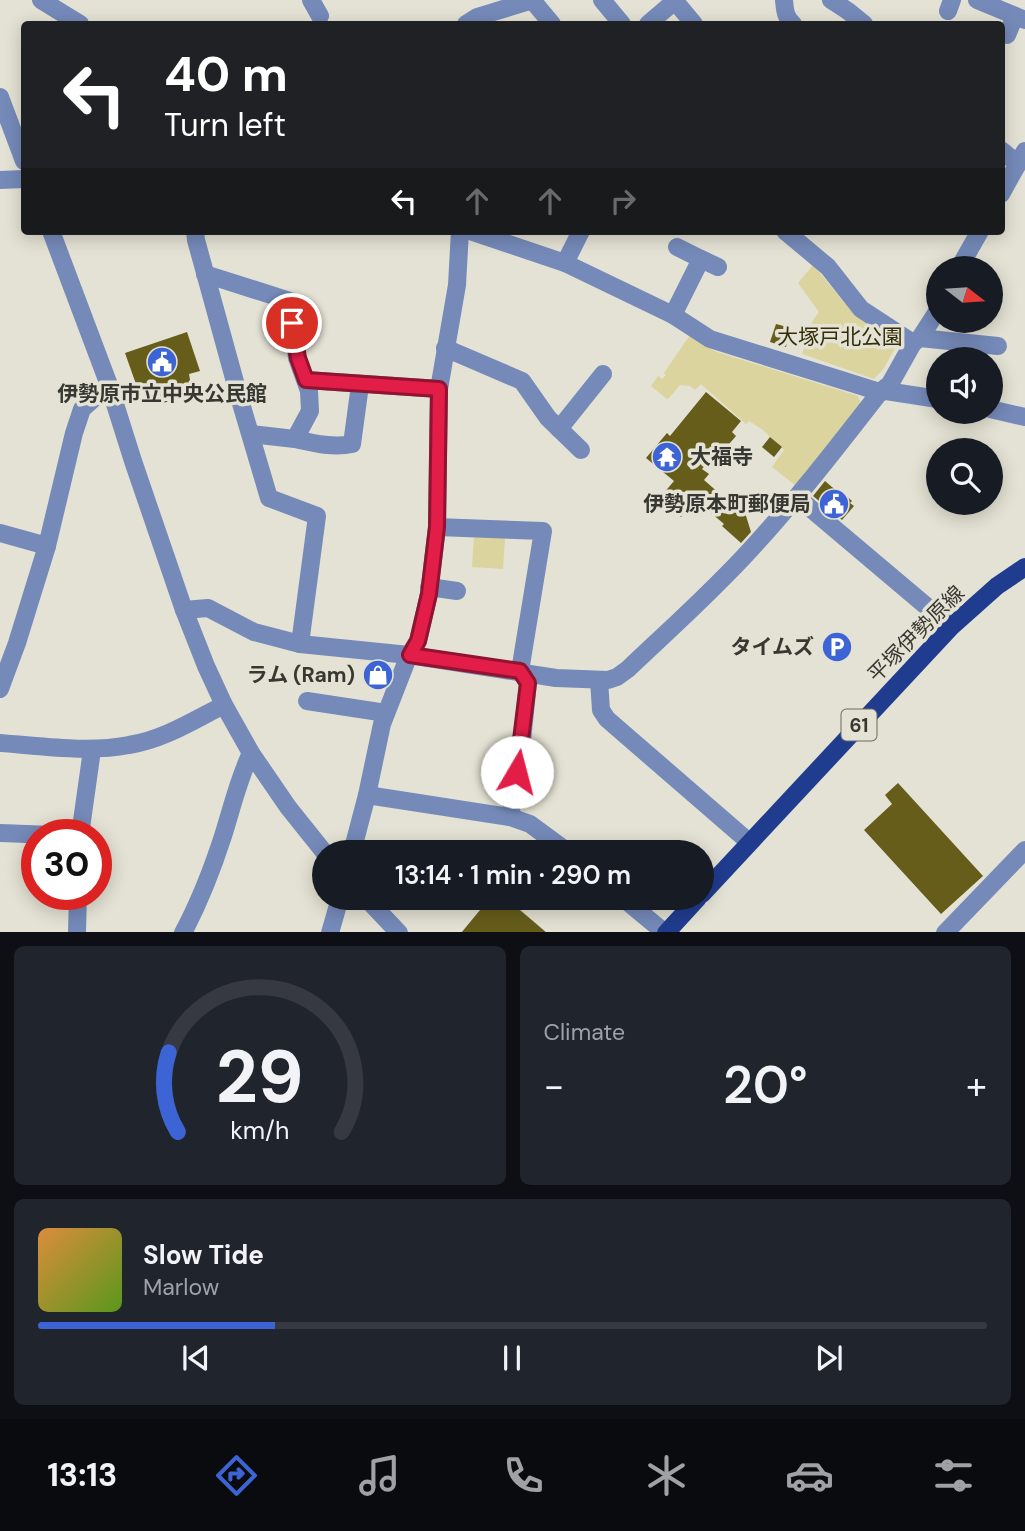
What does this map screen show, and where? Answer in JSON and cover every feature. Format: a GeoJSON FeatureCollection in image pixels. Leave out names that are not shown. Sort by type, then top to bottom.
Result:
{"type":"FeatureCollection","features":[{"type":"Feature","properties":{"kind":"main road","name":"平塚伊勢原線"},"geometry":{"type":"LineString","coordinates":[[714,881],[951,627],[997,586],[1025,567]]}},
{"type":"Feature","properties":{"kind":"main road"},"geometry":{"type":"LineString","coordinates":[[667,932],[687,910]]}},
{"type":"Feature","properties":{"kind":"street"},"geometry":{"type":"LineString","coordinates":[[41,0],[74,21]]}},
{"type":"Feature","properties":{"kind":"street"},"geometry":{"type":"LineString","coordinates":[[311,0],[320,16]]}},
{"type":"Feature","properties":{"kind":"street"},"geometry":{"type":"LineString","coordinates":[[471,21],[533,0],[550,21]]}},
{"type":"Feature","properties":{"kind":"street"},"geometry":{"type":"LineString","coordinates":[[601,0],[619,21]]}},
{"type":"Feature","properties":{"kind":"street"},"geometry":{"type":"LineString","coordinates":[[785,0],[789,21]]}},
{"type":"Feature","properties":{"kind":"street"},"geometry":{"type":"LineString","coordinates":[[831,0],[860,21]]}},
{"type":"Feature","properties":{"kind":"street"},"geometry":{"type":"LineString","coordinates":[[977,0],[1020,18],[1007,35]]}},
{"type":"Feature","properties":{"kind":"street"},"geometry":{"type":"LineString","coordinates":[[652,21],[675,1],[692,21]]}},
{"type":"Feature","properties":{"kind":"street"},"geometry":{"type":"LineString","coordinates":[[0,97],[21,153]]}},
{"type":"Feature","properties":{"kind":"street"},"geometry":{"type":"LineString","coordinates":[[1005,152],[1022,158],[1005,187]]}},
{"type":"Feature","properties":{"kind":"street"},"geometry":{"type":"LineString","coordinates":[[0,180],[21,179]]}},
{"type":"Feature","properties":{"kind":"street"},"geometry":{"type":"LineString","coordinates":[[53,235],[109,385],[184,610],[223,705],[251,753],[314,840]]}},
{"type":"Feature","properties":{"kind":"street"},"geometry":{"type":"LineString","coordinates":[[196,235],[269,498],[317,516],[300,644]]}},
{"type":"Feature","properties":{"kind":"street"},"geometry":{"type":"LineString","coordinates":[[355,840],[386,713],[418,641],[429,587],[437,527],[439,389],[457,285],[460,235]]}},
{"type":"Feature","properties":{"kind":"street"},"geometry":{"type":"LineString","coordinates":[[482,235],[565,262],[673,315],[710,339],[880,392],[926,397]]}},
{"type":"Feature","properties":{"kind":"street"},"geometry":{"type":"LineString","coordinates":[[565,262],[579,235]]}},
{"type":"Feature","properties":{"kind":"street"},"geometry":{"type":"LineString","coordinates":[[790,235],[828,267],[861,309],[917,341],[998,346]]}},
{"type":"Feature","properties":{"kind":"street"},"geometry":{"type":"LineString","coordinates":[[966,256],[978,235]]}},
{"type":"Feature","properties":{"kind":"street"},"geometry":{"type":"LineString","coordinates":[[677,247],[718,267]]}},
{"type":"Feature","properties":{"kind":"street"},"geometry":{"type":"LineString","coordinates":[[673,315],[701,259]]}},
{"type":"Feature","properties":{"kind":"street"},"geometry":{"type":"LineString","coordinates":[[205,274],[290,301],[298,358],[309,391],[310,411],[295,439]]}},
{"type":"Feature","properties":{"kind":"street"},"geometry":{"type":"LineString","coordinates":[[184,610],[208,608],[254,632],[300,644],[410,655],[556,678],[608,680],[617,677],[702,600],[797,497],[880,392],[890,384],[926,328]]}},
{"type":"Feature","properties":{"kind":"street"},"geometry":{"type":"LineString","coordinates":[[445,348],[522,382],[548,418],[581,450]]}},
{"type":"Feature","properties":{"kind":"street"},"geometry":{"type":"LineString","coordinates":[[559,429],[603,374]]}},
{"type":"Feature","properties":{"kind":"street"},"geometry":{"type":"LineString","coordinates":[[306,380],[439,389]]}},
{"type":"Feature","properties":{"kind":"street"},"geometry":{"type":"LineString","coordinates":[[0,689],[47,546],[82,409],[109,385]]}},
{"type":"Feature","properties":{"kind":"street"},"geometry":{"type":"LineString","coordinates":[[251,435],[320,444],[352,444],[360,385]]}},
{"type":"Feature","properties":{"kind":"street"},"geometry":{"type":"LineString","coordinates":[[1003,412],[1025,417]]}},
{"type":"Feature","properties":{"kind":"street"},"geometry":{"type":"LineString","coordinates":[[797,497],[951,627]]}},
{"type":"Feature","properties":{"kind":"street"},"geometry":{"type":"LineString","coordinates":[[437,527],[542,531],[520,671],[528,683],[510,817]]}},
{"type":"Feature","properties":{"kind":"street"},"geometry":{"type":"LineString","coordinates":[[0,533],[47,546]]}},
{"type":"Feature","properties":{"kind":"street"},"geometry":{"type":"LineString","coordinates":[[429,587],[457,591]]}},
{"type":"Feature","properties":{"kind":"street"},"geometry":{"type":"LineString","coordinates":[[599,680],[601,710],[607,719],[749,842]]}},
{"type":"Feature","properties":{"kind":"street"},"geometry":{"type":"LineString","coordinates":[[307,701],[386,713]]}},
{"type":"Feature","properties":{"kind":"street"},"geometry":{"type":"LineString","coordinates":[[0,743],[92,750],[132,745],[167,734],[223,705]]}},
{"type":"Feature","properties":{"kind":"street"},"geometry":{"type":"LineString","coordinates":[[82,819],[92,750]]}},
{"type":"Feature","properties":{"kind":"street"},"geometry":{"type":"LineString","coordinates":[[184,932],[212,869],[241,774],[251,753]]}},
{"type":"Feature","properties":{"kind":"street"},"geometry":{"type":"LineString","coordinates":[[367,795],[510,817],[530,824],[552,840]]}},
{"type":"Feature","properties":{"kind":"street"},"geometry":{"type":"LineString","coordinates":[[0,832],[21,833]]}},
{"type":"Feature","properties":{"kind":"street"},"geometry":{"type":"LineString","coordinates":[[946,932],[1025,850]]}},
{"type":"Feature","properties":{"kind":"street"},"geometry":{"type":"LineString","coordinates":[[77,932],[78,910]]}},
{"type":"Feature","properties":{"kind":"street"},"geometry":{"type":"LineString","coordinates":[[330,932],[337,910]]}},
{"type":"Feature","properties":{"kind":"street"},"geometry":{"type":"LineString","coordinates":[[377,910],[398,932]]}},
{"type":"Feature","properties":{"kind":"street"},"geometry":{"type":"LineString","coordinates":[[638,910],[665,932]]}},
{"type":"Feature","properties":{"kind":"green space","name":"大塚戸北公園"},"geometry":{"type":"Polygon","coordinates":[[[813,265],[850,309],[899,341],[884,368],[874,379],[802,354],[813,320],[819,312],[798,283],[813,265]]]}},
{"type":"Feature","properties":{"kind":"green space"},"geometry":{"type":"Polygon","coordinates":[[[690,335],[714,351],[858,396],[861,404],[800,489],[772,467],[784,450],[763,430],[749,421],[746,424],[701,384],[695,390],[690,386],[680,385],[667,399],[651,386],[658,376],[662,379],[666,375],[664,373],[690,335]]]}},
{"type":"Feature","properties":{"kind":"green space"},"geometry":{"type":"Polygon","coordinates":[[[474,536],[505,538],[503,569],[472,567],[474,536]]]}},
{"type":"Feature","properties":{"kind":"building"},"geometry":{"type":"Polygon","coordinates":[[[776,324],[791,328],[786,347],[770,342],[776,324]]]}},
{"type":"Feature","properties":{"kind":"building","name":"伊勢原市立中央公民館"},"geometry":{"type":"Polygon","coordinates":[[[187,332],[200,371],[189,374],[192,391],[168,398],[169,401],[161,404],[152,402],[141,387],[137,387],[125,353],[187,332]]]}},
{"type":"Feature","properties":{"kind":"building","name":"大福寺"},"geometry":{"type":"Polygon","coordinates":[[[706,392],[741,421],[732,432],[736,436],[724,450],[721,447],[702,469],[709,474],[704,480],[736,508],[743,506],[751,532],[741,543],[696,500],[681,517],[661,501],[665,496],[663,494],[674,481],[646,458],[667,433],[670,436],[706,392]]]}},
{"type":"Feature","properties":{"kind":"building"},"geometry":{"type":"Polygon","coordinates":[[[770,437],[782,447],[774,457],[762,447],[770,437]]]}},
{"type":"Feature","properties":{"kind":"building","name":"伊勢原本町郵便局"},"geometry":{"type":"Polygon","coordinates":[[[825,481],[852,501],[850,503],[854,506],[842,520],[813,496],[825,481]]]}},
{"type":"Feature","properties":{"kind":"building"},"geometry":{"type":"Polygon","coordinates":[[[898,783],[983,876],[941,914],[864,830],[892,804],[885,795],[898,783]]]}},
{"type":"Feature","properties":{"kind":"building"},"geometry":{"type":"Polygon","coordinates":[[[480,910],[520,910],[546,932],[462,932],[480,910]]]}},
{"type":"Feature","properties":{"kind":"place","name":"伊勢原市立中央公民館"},"geometry":{"type":"Point","coordinates":[162,362]}},
{"type":"Feature","properties":{"kind":"place","name":"大福寺"},"geometry":{"type":"Point","coordinates":[667,457]}},
{"type":"Feature","properties":{"kind":"place","name":"伊勢原本町郵便局"},"geometry":{"type":"Point","coordinates":[834,504]}},
{"type":"Feature","properties":{"kind":"place","name":"タイムズ"},"geometry":{"type":"Point","coordinates":[837,647]}},
{"type":"Feature","properties":{"kind":"place","name":"ラム (Ram)"},"geometry":{"type":"Point","coordinates":[378,675]}},
{"type":"Feature","properties":{"kind":"route"},"geometry":{"type":"LineString","coordinates":[[292,323],[298,358],[306,380],[439,389],[437,527],[429,594],[418,641],[410,655],[520,671],[528,683],[517,772]]}}]}
